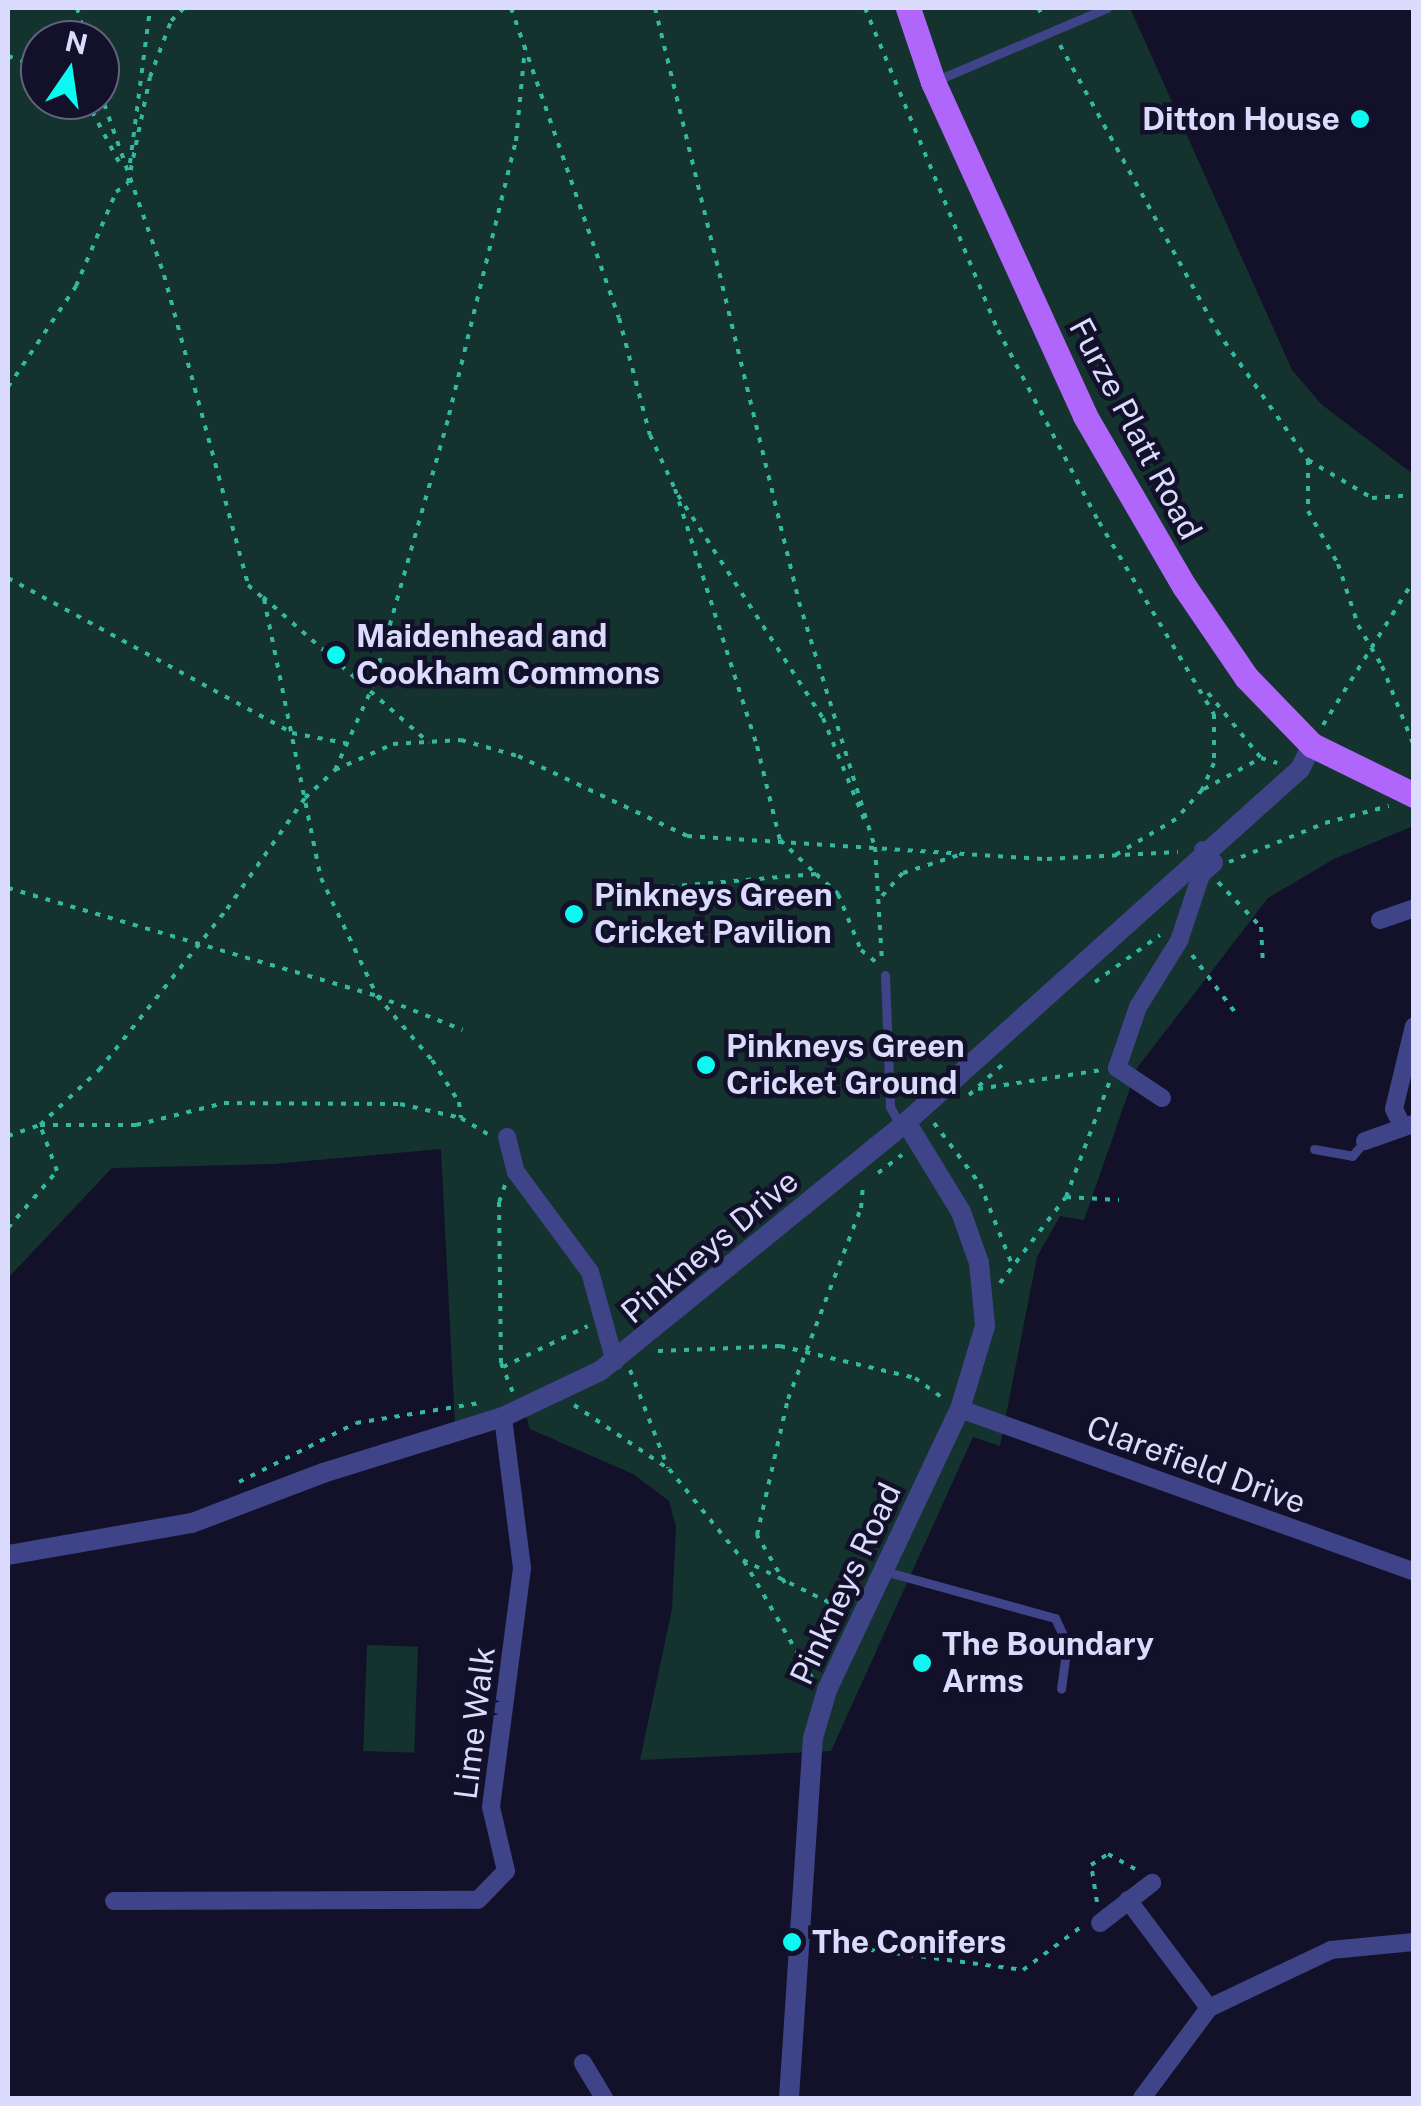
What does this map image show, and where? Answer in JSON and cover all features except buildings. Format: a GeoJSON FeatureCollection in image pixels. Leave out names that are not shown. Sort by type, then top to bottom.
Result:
{"type":"FeatureCollection","features":[{"type":"Feature","properties":{"kind":"main road","name":"Furze Platt Road"},"geometry":{"type":"LineString","coordinates":[[908,8],[932,82],[1085,416],[1161,548],[1246,677],[1312,745],[1408,802]]}},
{"type":"Feature","properties":{"kind":"street","name":"Pinkneys Drive"},"geometry":{"type":"LineString","coordinates":[[8,1555],[192,1523],[622,1364],[1209,861],[1300,769],[1312,745]]}},
{"type":"Feature","properties":{"kind":"street"},"geometry":{"type":"LineString","coordinates":[[1162,1098],[1117,1068],[1138,1007],[1209,861]]}},
{"type":"Feature","properties":{"kind":"street"},"geometry":{"type":"LineString","coordinates":[[1380,920],[1414,908]]}},
{"type":"Feature","properties":{"kind":"street"},"geometry":{"type":"LineString","coordinates":[[1365,1141],[1408,1126],[1394,1109],[1414,1026]]}},
{"type":"Feature","properties":{"kind":"street","name":"Pinkneys Road"},"geometry":{"type":"LineString","coordinates":[[789,2098],[813,1738],[827,1690],[960,1409],[981,1344],[984,1302],[961,1212],[904,1124]]}},
{"type":"Feature","properties":{"kind":"street"},"geometry":{"type":"LineString","coordinates":[[501,1137],[516,1172],[590,1272],[602,1317],[622,1364]]}},
{"type":"Feature","properties":{"kind":"street","name":"Clarefield Drive"},"geometry":{"type":"LineString","coordinates":[[960,1409],[1372,1562],[1414,1572]]}},
{"type":"Feature","properties":{"kind":"street","name":"Lime Walk"},"geometry":{"type":"LineString","coordinates":[[114,1900],[478,1900],[506,1871],[490,1807],[522,1568],[502,1410]]}},
{"type":"Feature","properties":{"kind":"street"},"geometry":{"type":"LineString","coordinates":[[1100,1922],[1152,1883]]}},
{"type":"Feature","properties":{"kind":"street"},"geometry":{"type":"LineString","coordinates":[[1128,1900],[1209,2008]]}},
{"type":"Feature","properties":{"kind":"street"},"geometry":{"type":"LineString","coordinates":[[1142,2098],[1209,2008],[1301,1959],[1368,1942],[1414,1942]]}},
{"type":"Feature","properties":{"kind":"street"},"geometry":{"type":"LineString","coordinates":[[582,2062],[604,2098]]}},
{"type":"Feature","properties":{"kind":"lane"},"geometry":{"type":"LineString","coordinates":[[932,82],[1108,8]]}},
{"type":"Feature","properties":{"kind":"lane"},"geometry":{"type":"LineString","coordinates":[[885,975],[890,1106],[904,1124]]}},
{"type":"Feature","properties":{"kind":"lane"},"geometry":{"type":"LineString","coordinates":[[1314,1149],[1352,1156],[1365,1141]]}},
{"type":"Feature","properties":{"kind":"lane"},"geometry":{"type":"LineString","coordinates":[[884,1571],[1055,1618],[1067,1644],[1061,1689]]}},
{"type":"Feature","properties":{"kind":"path"},"geometry":{"type":"LineString","coordinates":[[128,183],[150,8]]}},
{"type":"Feature","properties":{"kind":"path"},"geometry":{"type":"LineString","coordinates":[[8,388],[76,286],[116,192],[128,183],[150,77],[171,21],[184,8]]}},
{"type":"Feature","properties":{"kind":"path"},"geometry":{"type":"LineString","coordinates":[[511,8],[619,318],[650,435],[675,490],[757,746],[780,840],[838,894],[861,950],[885,975]]}},
{"type":"Feature","properties":{"kind":"path"},"geometry":{"type":"LineString","coordinates":[[655,8],[799,602],[875,847],[882,896],[885,975]]}},
{"type":"Feature","properties":{"kind":"path"},"geometry":{"type":"LineString","coordinates":[[865,8],[998,330],[1099,522],[1204,687],[1261,758],[1300,769]]}},
{"type":"Feature","properties":{"kind":"path"},"geometry":{"type":"LineString","coordinates":[[1038,8],[1217,332],[1308,460],[1372,498],[1414,495]]}},
{"type":"Feature","properties":{"kind":"path"},"geometry":{"type":"LineString","coordinates":[[335,770],[372,688],[449,416],[516,141],[525,47]]}},
{"type":"Feature","properties":{"kind":"path"},"geometry":{"type":"LineString","coordinates":[[96,120],[128,183]]}},
{"type":"Feature","properties":{"kind":"path"},"geometry":{"type":"LineString","coordinates":[[109,120],[164,275],[248,585],[264,599],[321,878],[377,996],[432,1060],[459,1102],[461,1118]]}},
{"type":"Feature","properties":{"kind":"path"},"geometry":{"type":"LineString","coordinates":[[1308,460],[1308,511],[1372,645],[1414,746]]}},
{"type":"Feature","properties":{"kind":"path"},"geometry":{"type":"LineString","coordinates":[[675,490],[822,718],[875,847]]}},
{"type":"Feature","properties":{"kind":"path"},"geometry":{"type":"LineString","coordinates":[[8,578],[292,732],[346,743]]}},
{"type":"Feature","properties":{"kind":"path"},"geometry":{"type":"LineString","coordinates":[[1312,745],[1414,580]]}},
{"type":"Feature","properties":{"kind":"path"},"geometry":{"type":"LineString","coordinates":[[248,585],[372,688],[429,743]]}},
{"type":"Feature","properties":{"kind":"path"},"geometry":{"type":"LineString","coordinates":[[1202,790],[1216,738],[1204,687]]}},
{"type":"Feature","properties":{"kind":"path"},"geometry":{"type":"LineString","coordinates":[[40,1126],[99,1070],[304,798],[335,770],[393,744],[461,740],[518,756],[687,836],[964,854],[1237,862],[1325,823],[1408,802]]}},
{"type":"Feature","properties":{"kind":"path"},"geometry":{"type":"LineString","coordinates":[[1110,858],[1176,819],[1202,790],[1261,758]]}},
{"type":"Feature","properties":{"kind":"path"},"geometry":{"type":"LineString","coordinates":[[882,896],[903,873],[964,854]]}},
{"type":"Feature","properties":{"kind":"path"},"geometry":{"type":"LineString","coordinates":[[1209,861],[1261,928],[1263,964]]}},
{"type":"Feature","properties":{"kind":"path"},"geometry":{"type":"LineString","coordinates":[[617,892],[816,874]]}},
{"type":"Feature","properties":{"kind":"path"},"geometry":{"type":"LineString","coordinates":[[8,888],[194,946],[377,996],[463,1030]]}},
{"type":"Feature","properties":{"kind":"path"},"geometry":{"type":"LineString","coordinates":[[1094,983],[1171,936],[1236,1015]]}},
{"type":"Feature","properties":{"kind":"path"},"geometry":{"type":"LineString","coordinates":[[963,1100],[1010,1058]]}},
{"type":"Feature","properties":{"kind":"path"},"geometry":{"type":"LineString","coordinates":[[977,1089],[1117,1068]]}},
{"type":"Feature","properties":{"kind":"path"},"geometry":{"type":"LineString","coordinates":[[984,1302],[1066,1197],[1117,1068]]}},
{"type":"Feature","properties":{"kind":"path"},"geometry":{"type":"LineString","coordinates":[[8,1136],[40,1126],[136,1124],[224,1103],[400,1104],[461,1118],[501,1137]]}},
{"type":"Feature","properties":{"kind":"path"},"geometry":{"type":"LineString","coordinates":[[918,1141],[948,1111]]}},
{"type":"Feature","properties":{"kind":"path"},"geometry":{"type":"LineString","coordinates":[[934,1122],[980,1184],[1013,1267]]}},
{"type":"Feature","properties":{"kind":"path"},"geometry":{"type":"LineString","coordinates":[[8,1228],[57,1171],[40,1126]]}},
{"type":"Feature","properties":{"kind":"path"},"geometry":{"type":"LineString","coordinates":[[502,1410],[515,1396],[503,1367],[498,1202],[508,1177]]}},
{"type":"Feature","properties":{"kind":"path"},"geometry":{"type":"LineString","coordinates":[[785,1583],[757,1534],[803,1351],[861,1208],[863,1184]]}},
{"type":"Feature","properties":{"kind":"path"},"geometry":{"type":"LineString","coordinates":[[1066,1197],[1119,1200]]}},
{"type":"Feature","properties":{"kind":"path"},"geometry":{"type":"LineString","coordinates":[[503,1367],[602,1317]]}},
{"type":"Feature","properties":{"kind":"path"},"geometry":{"type":"LineString","coordinates":[[653,1352],[780,1346],[915,1378],[960,1409]]}},
{"type":"Feature","properties":{"kind":"path"},"geometry":{"type":"LineString","coordinates":[[622,1364],[669,1470]]}},
{"type":"Feature","properties":{"kind":"path"},"geometry":{"type":"LineString","coordinates":[[552,1392],[639,1444],[669,1470],[743,1560],[811,1677],[827,1690]]}},
{"type":"Feature","properties":{"kind":"path"},"geometry":{"type":"LineString","coordinates":[[222,1491],[356,1423],[486,1401]]}},
{"type":"Feature","properties":{"kind":"path"},"geometry":{"type":"LineString","coordinates":[[743,1560],[862,1618]]}},
{"type":"Feature","properties":{"kind":"path"},"geometry":{"type":"LineString","coordinates":[[798,1941],[1023,1970],[1086,1923],[1100,1922]]}},
{"type":"Feature","properties":{"kind":"green space"},"geometry":{"type":"Polygon","coordinates":[[[8,8],[1130,8],[1292,370],[1321,404],[1413,474],[1413,826],[1334,859],[1268,898],[1137,1068],[1084,1220],[1060,1216],[1037,1257],[1000,1446],[973,1437],[831,1751],[640,1760],[672,1609],[676,1527],[669,1501],[633,1474],[530,1429],[524,1409],[455,1425],[441,1149],[273,1164],[112,1168],[8,1278],[8,8]]]}},
{"type":"Feature","properties":{"kind":"green space"},"geometry":{"type":"Polygon","coordinates":[[[367,1645],[418,1647],[414,1753],[363,1751],[367,1645]]]}},
{"type":"Feature","properties":{"kind":"place","name":"Ditton House"},"geometry":{"type":"Point","coordinates":[1360,119]}},
{"type":"Feature","properties":{"kind":"place","name":"Maidenhead and Cookham Commons"},"geometry":{"type":"Point","coordinates":[336,655]}},
{"type":"Feature","properties":{"kind":"place","name":"Pinkneys Green Cricket Pavilion"},"geometry":{"type":"Point","coordinates":[574,914]}},
{"type":"Feature","properties":{"kind":"place","name":"Pinkneys Green Cricket Ground"},"geometry":{"type":"Point","coordinates":[706,1065]}},
{"type":"Feature","properties":{"kind":"place","name":"The Boundary Arms"},"geometry":{"type":"Point","coordinates":[922,1663]}},
{"type":"Feature","properties":{"kind":"place","name":"The Conifers"},"geometry":{"type":"Point","coordinates":[792,1942]}}]}
